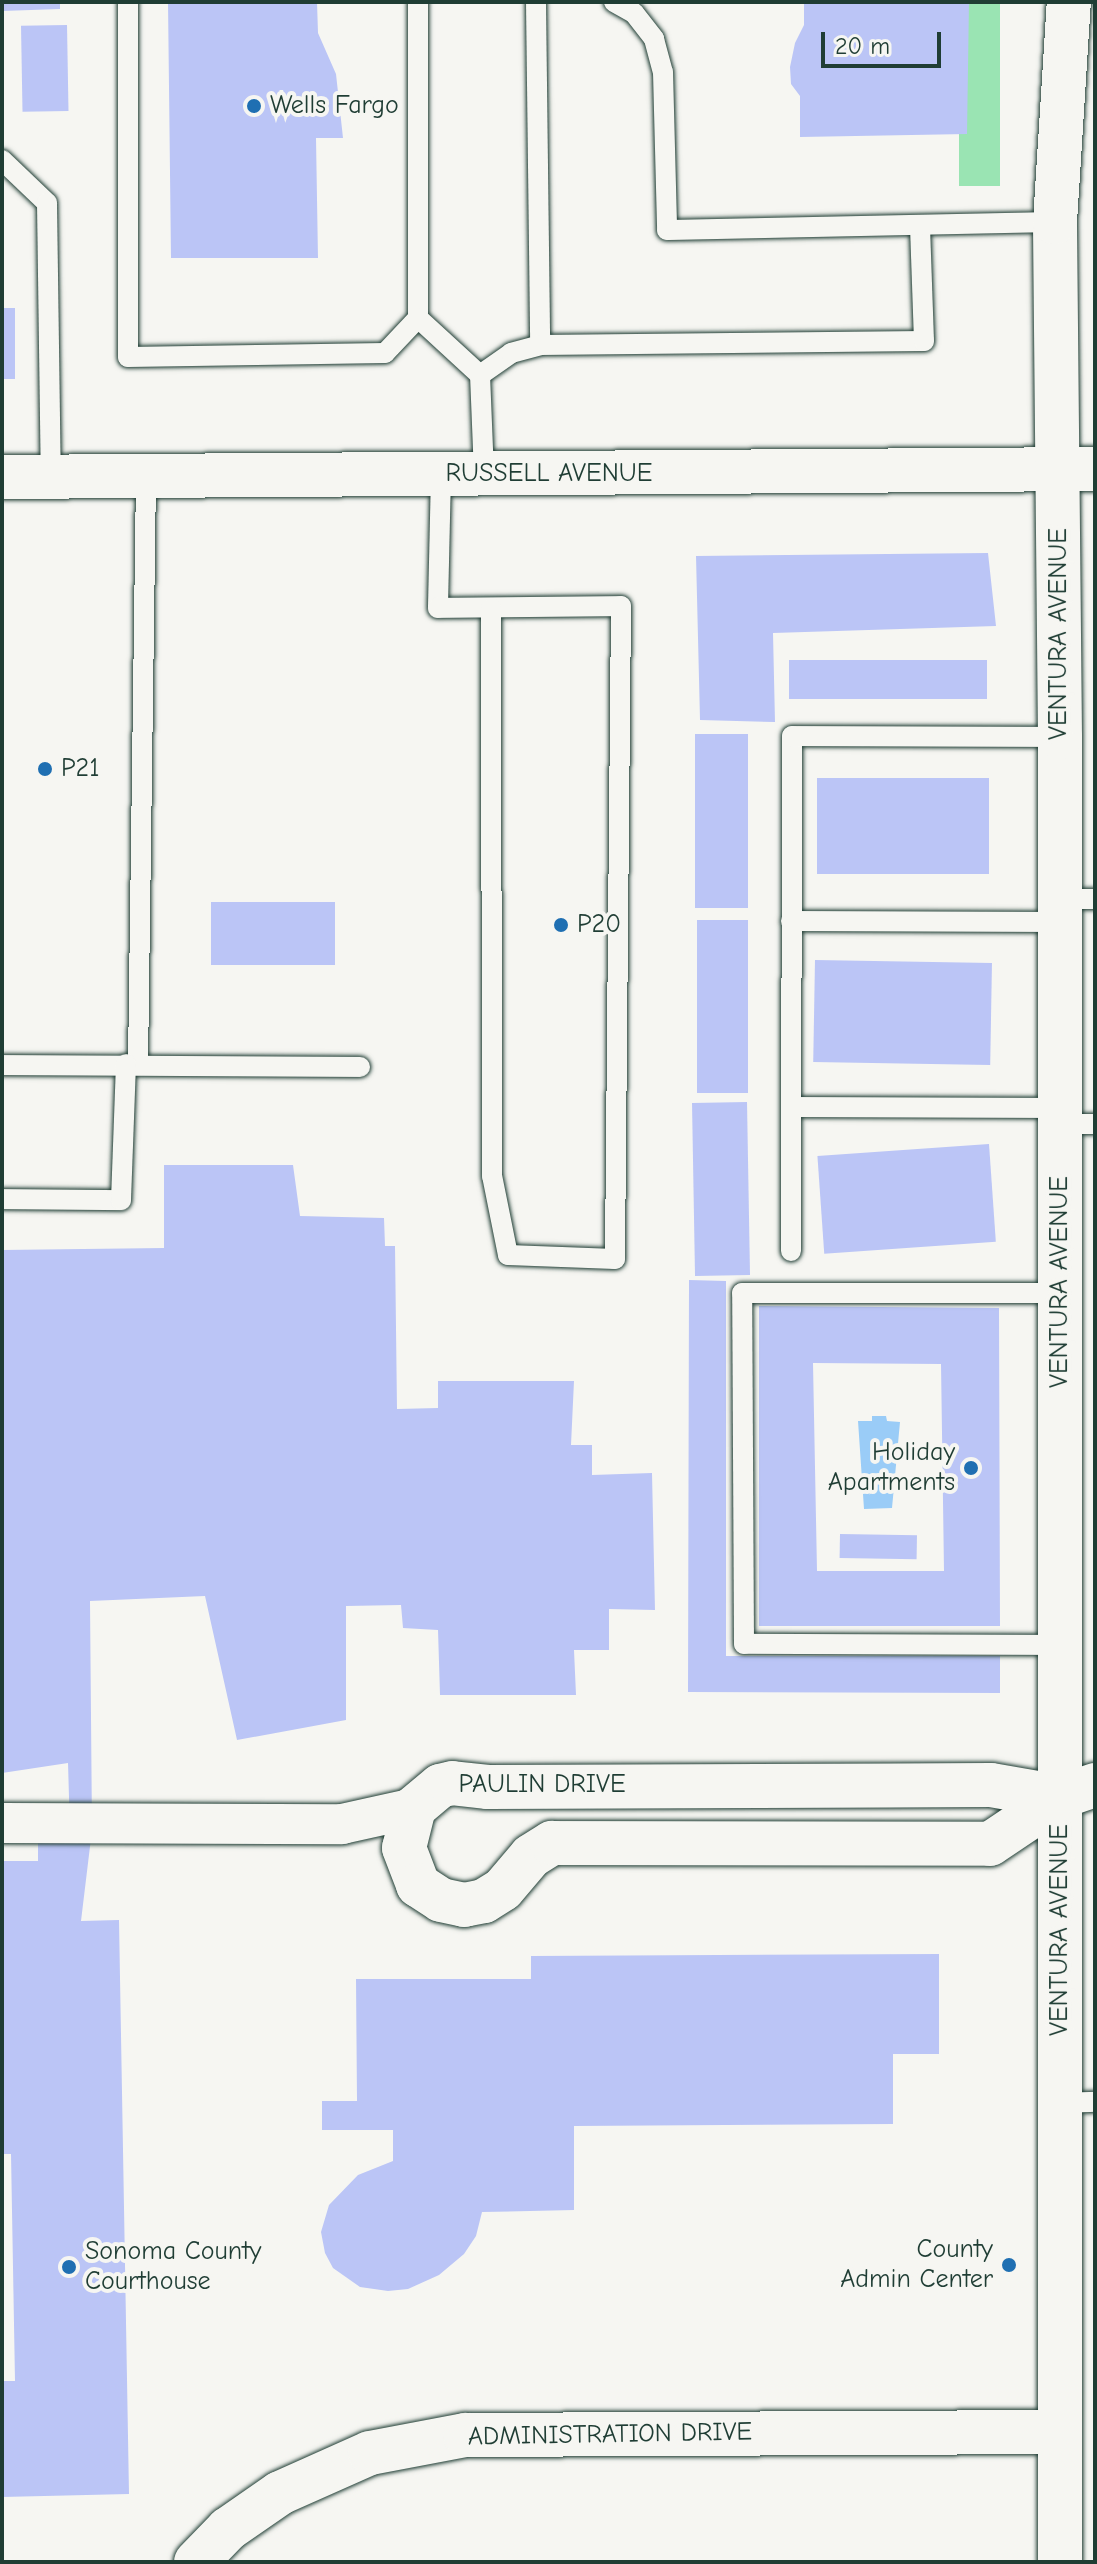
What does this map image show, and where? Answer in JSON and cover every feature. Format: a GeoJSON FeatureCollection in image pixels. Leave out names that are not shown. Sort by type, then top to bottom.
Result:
{"type":"FeatureCollection","features":[{"type":"Feature","properties":{"kind":"street","name":"VENTURA AVENUE"},"geometry":{"type":"LineString","coordinates":[[1060,2562],[1060,2432],[1078,2102],[1078,1791],[1060,1645],[1060,1293],[1072,1119],[1072,906],[1060,737],[1077,470],[1055,222],[1069,2]]}},
{"type":"Feature","properties":{"kind":"street","name":"RUSSELL AVENUE"},"geometry":{"type":"LineString","coordinates":[[2,477],[1077,470]]}},
{"type":"Feature","properties":{"kind":"street","name":"PAULIN DRIVE"},"geometry":{"type":"LineString","coordinates":[[414,1808],[440,1786],[452,1783],[488,1787],[991,1785],[1078,1791]]}},
{"type":"Feature","properties":{"kind":"street"},"geometry":{"type":"LineString","coordinates":[[2,1823],[342,1824],[414,1808],[404,1848],[409,1868],[418,1885],[441,1900],[464,1905],[484,1901],[503,1889],[531,1856],[552,1843],[990,1844],[1078,1791]]}},
{"type":"Feature","properties":{"kind":"street","name":"ADMINISTRATION DRIVE"},"geometry":{"type":"LineString","coordinates":[[196,2562],[228,2529],[280,2493],[370,2453],[465,2435],[1060,2432]]}},
{"type":"Feature","properties":{"kind":"lane"},"geometry":{"type":"LineString","coordinates":[[128,2],[128,357],[385,353],[418,318],[418,2]]}},
{"type":"Feature","properties":{"kind":"lane"},"geometry":{"type":"LineString","coordinates":[[536,2],[540,345]]}},
{"type":"Feature","properties":{"kind":"lane"},"geometry":{"type":"LineString","coordinates":[[614,2],[634,13],[654,39],[663,72],[667,230],[1055,222]]}},
{"type":"Feature","properties":{"kind":"lane"},"geometry":{"type":"LineString","coordinates":[[2,160],[47,203],[51,477]]}},
{"type":"Feature","properties":{"kind":"lane"},"geometry":{"type":"LineString","coordinates":[[480,375],[511,353],[540,345],[924,341],[920,227]]}},
{"type":"Feature","properties":{"kind":"lane"},"geometry":{"type":"LineString","coordinates":[[418,318],[480,375],[484,474]]}},
{"type":"Feature","properties":{"kind":"lane"},"geometry":{"type":"LineString","coordinates":[[441,474],[438,608],[621,606],[615,1259],[508,1255],[492,1176],[491,608]]}},
{"type":"Feature","properties":{"kind":"lane"},"geometry":{"type":"LineString","coordinates":[[2,1199],[121,1200],[132,1064],[146,476]]}},
{"type":"Feature","properties":{"kind":"lane"},"geometry":{"type":"LineString","coordinates":[[791,1251],[792,736],[1060,737]]}},
{"type":"Feature","properties":{"kind":"lane"},"geometry":{"type":"LineString","coordinates":[[791,921],[1072,906]]}},
{"type":"Feature","properties":{"kind":"lane"},"geometry":{"type":"LineString","coordinates":[[2,1065],[360,1067]]}},
{"type":"Feature","properties":{"kind":"lane"},"geometry":{"type":"LineString","coordinates":[[791,1107],[1072,1119]]}},
{"type":"Feature","properties":{"kind":"lane"},"geometry":{"type":"LineString","coordinates":[[1060,1293],[742,1293],[744,1644],[1060,1645]]}},
{"type":"Feature","properties":{"kind":"green space"},"geometry":{"type":"Polygon","coordinates":[[[959,2],[1000,2],[1000,186],[959,186],[959,2]]]}},
{"type":"Feature","properties":{"kind":"water"},"geometry":{"type":"Polygon","coordinates":[[[872,1416],[886,1416],[887,1421],[900,1422],[892,1508],[864,1509],[858,1421],[872,1421],[872,1416]]]}},
{"type":"Feature","properties":{"kind":"building"},"geometry":{"type":"Polygon","coordinates":[[[2,2],[60,2],[60,9],[2,11],[2,2]]]}},
{"type":"Feature","properties":{"kind":"building","name":"Wells Fargo"},"geometry":{"type":"Polygon","coordinates":[[[168,2],[317,2],[318,33],[336,74],[343,138],[316,138],[318,258],[171,258],[168,2]]]}},
{"type":"Feature","properties":{"kind":"building"},"geometry":{"type":"Polygon","coordinates":[[[804,2],[969,2],[967,134],[800,137],[800,96],[791,84],[790,67],[795,43],[804,25],[804,2]]]}},
{"type":"Feature","properties":{"kind":"building"},"geometry":{"type":"Polygon","coordinates":[[[67,25],[69,111],[23,112],[21,26],[67,25]]]}},
{"type":"Feature","properties":{"kind":"building"},"geometry":{"type":"Polygon","coordinates":[[[2,308],[15,308],[15,379],[2,379],[2,308]]]}},
{"type":"Feature","properties":{"kind":"building"},"geometry":{"type":"Polygon","coordinates":[[[988,553],[996,626],[773,633],[775,722],[700,720],[696,556],[988,553]]]}},
{"type":"Feature","properties":{"kind":"building"},"geometry":{"type":"Polygon","coordinates":[[[789,660],[987,660],[987,699],[789,699],[789,660]]]}},
{"type":"Feature","properties":{"kind":"building"},"geometry":{"type":"Polygon","coordinates":[[[695,734],[748,734],[748,908],[695,908],[695,734]]]}},
{"type":"Feature","properties":{"kind":"building"},"geometry":{"type":"Polygon","coordinates":[[[817,778],[989,778],[989,874],[817,874],[817,778]]]}},
{"type":"Feature","properties":{"kind":"building"},"geometry":{"type":"Polygon","coordinates":[[[211,902],[335,902],[335,965],[211,965],[211,902]]]}},
{"type":"Feature","properties":{"kind":"building"},"geometry":{"type":"Polygon","coordinates":[[[697,920],[748,920],[748,1093],[697,1093],[697,920]]]}},
{"type":"Feature","properties":{"kind":"building"},"geometry":{"type":"Polygon","coordinates":[[[815,960],[992,963],[990,1065],[813,1062],[815,960]]]}},
{"type":"Feature","properties":{"kind":"building"},"geometry":{"type":"Polygon","coordinates":[[[747,1102],[750,1275],[695,1276],[692,1103],[747,1102]]]}},
{"type":"Feature","properties":{"kind":"building"},"geometry":{"type":"Polygon","coordinates":[[[989,1144],[996,1242],[824,1254],[817,1156],[989,1144]]]}},
{"type":"Feature","properties":{"kind":"building"},"geometry":{"type":"Polygon","coordinates":[[[164,1165],[293,1165],[300,1216],[384,1218],[385,1246],[395,1246],[397,1409],[438,1408],[438,1381],[574,1381],[571,1445],[592,1445],[592,1475],[652,1473],[655,1610],[609,1609],[609,1650],[574,1650],[576,1695],[440,1695],[438,1630],[403,1628],[401,1605],[346,1606],[346,1720],[237,1740],[205,1596],[90,1601],[92,1830],[81,1921],[119,1920],[129,2494],[2,2497],[2,2381],[15,2381],[11,2154],[2,2154],[2,1861],[38,1861],[38,1842],[70,1831],[68,1763],[2,1773],[2,1250],[164,1248],[164,1165]]]}},
{"type":"Feature","properties":{"kind":"building"},"geometry":{"type":"Polygon","coordinates":[[[689,1280],[726,1281],[726,1656],[1000,1656],[1000,1693],[688,1692],[689,1280]]]}},
{"type":"Feature","properties":{"kind":"building","name":"Holiday Apartments"},"geometry":{"type":"Polygon","coordinates":[[[759,1306],[999,1308],[1000,1626],[759,1626],[759,1306]],[[813,1363],[817,1571],[944,1571],[941,1364],[813,1363]]]}},
{"type":"Feature","properties":{"kind":"building"},"geometry":{"type":"Polygon","coordinates":[[[840,1534],[917,1535],[917,1559],[840,1558],[840,1534]]]}},
{"type":"Feature","properties":{"kind":"building"},"geometry":{"type":"Polygon","coordinates":[[[939,1954],[939,2054],[893,2054],[893,2124],[574,2126],[574,2210],[482,2212],[476,2236],[464,2254],[439,2275],[408,2289],[388,2291],[360,2287],[333,2268],[325,2253],[321,2232],[329,2205],[358,2175],[393,2161],[393,2130],[322,2130],[322,2101],[357,2101],[356,1979],[531,1979],[531,1956],[939,1954]]]}},
{"type":"Feature","properties":{"kind":"place","name":"Wells Fargo"},"geometry":{"type":"Point","coordinates":[254,106]}},
{"type":"Feature","properties":{"kind":"place","name":"P21"},"geometry":{"type":"Point","coordinates":[45,769]}},
{"type":"Feature","properties":{"kind":"place","name":"P20"},"geometry":{"type":"Point","coordinates":[561,925]}},
{"type":"Feature","properties":{"kind":"place","name":"Holiday Apartments"},"geometry":{"type":"Point","coordinates":[971,1468]}},
{"type":"Feature","properties":{"kind":"place","name":"County Admin Center"},"geometry":{"type":"Point","coordinates":[1009,2265]}},
{"type":"Feature","properties":{"kind":"place","name":"Sonoma County Courthouse"},"geometry":{"type":"Point","coordinates":[69,2267]}}]}
